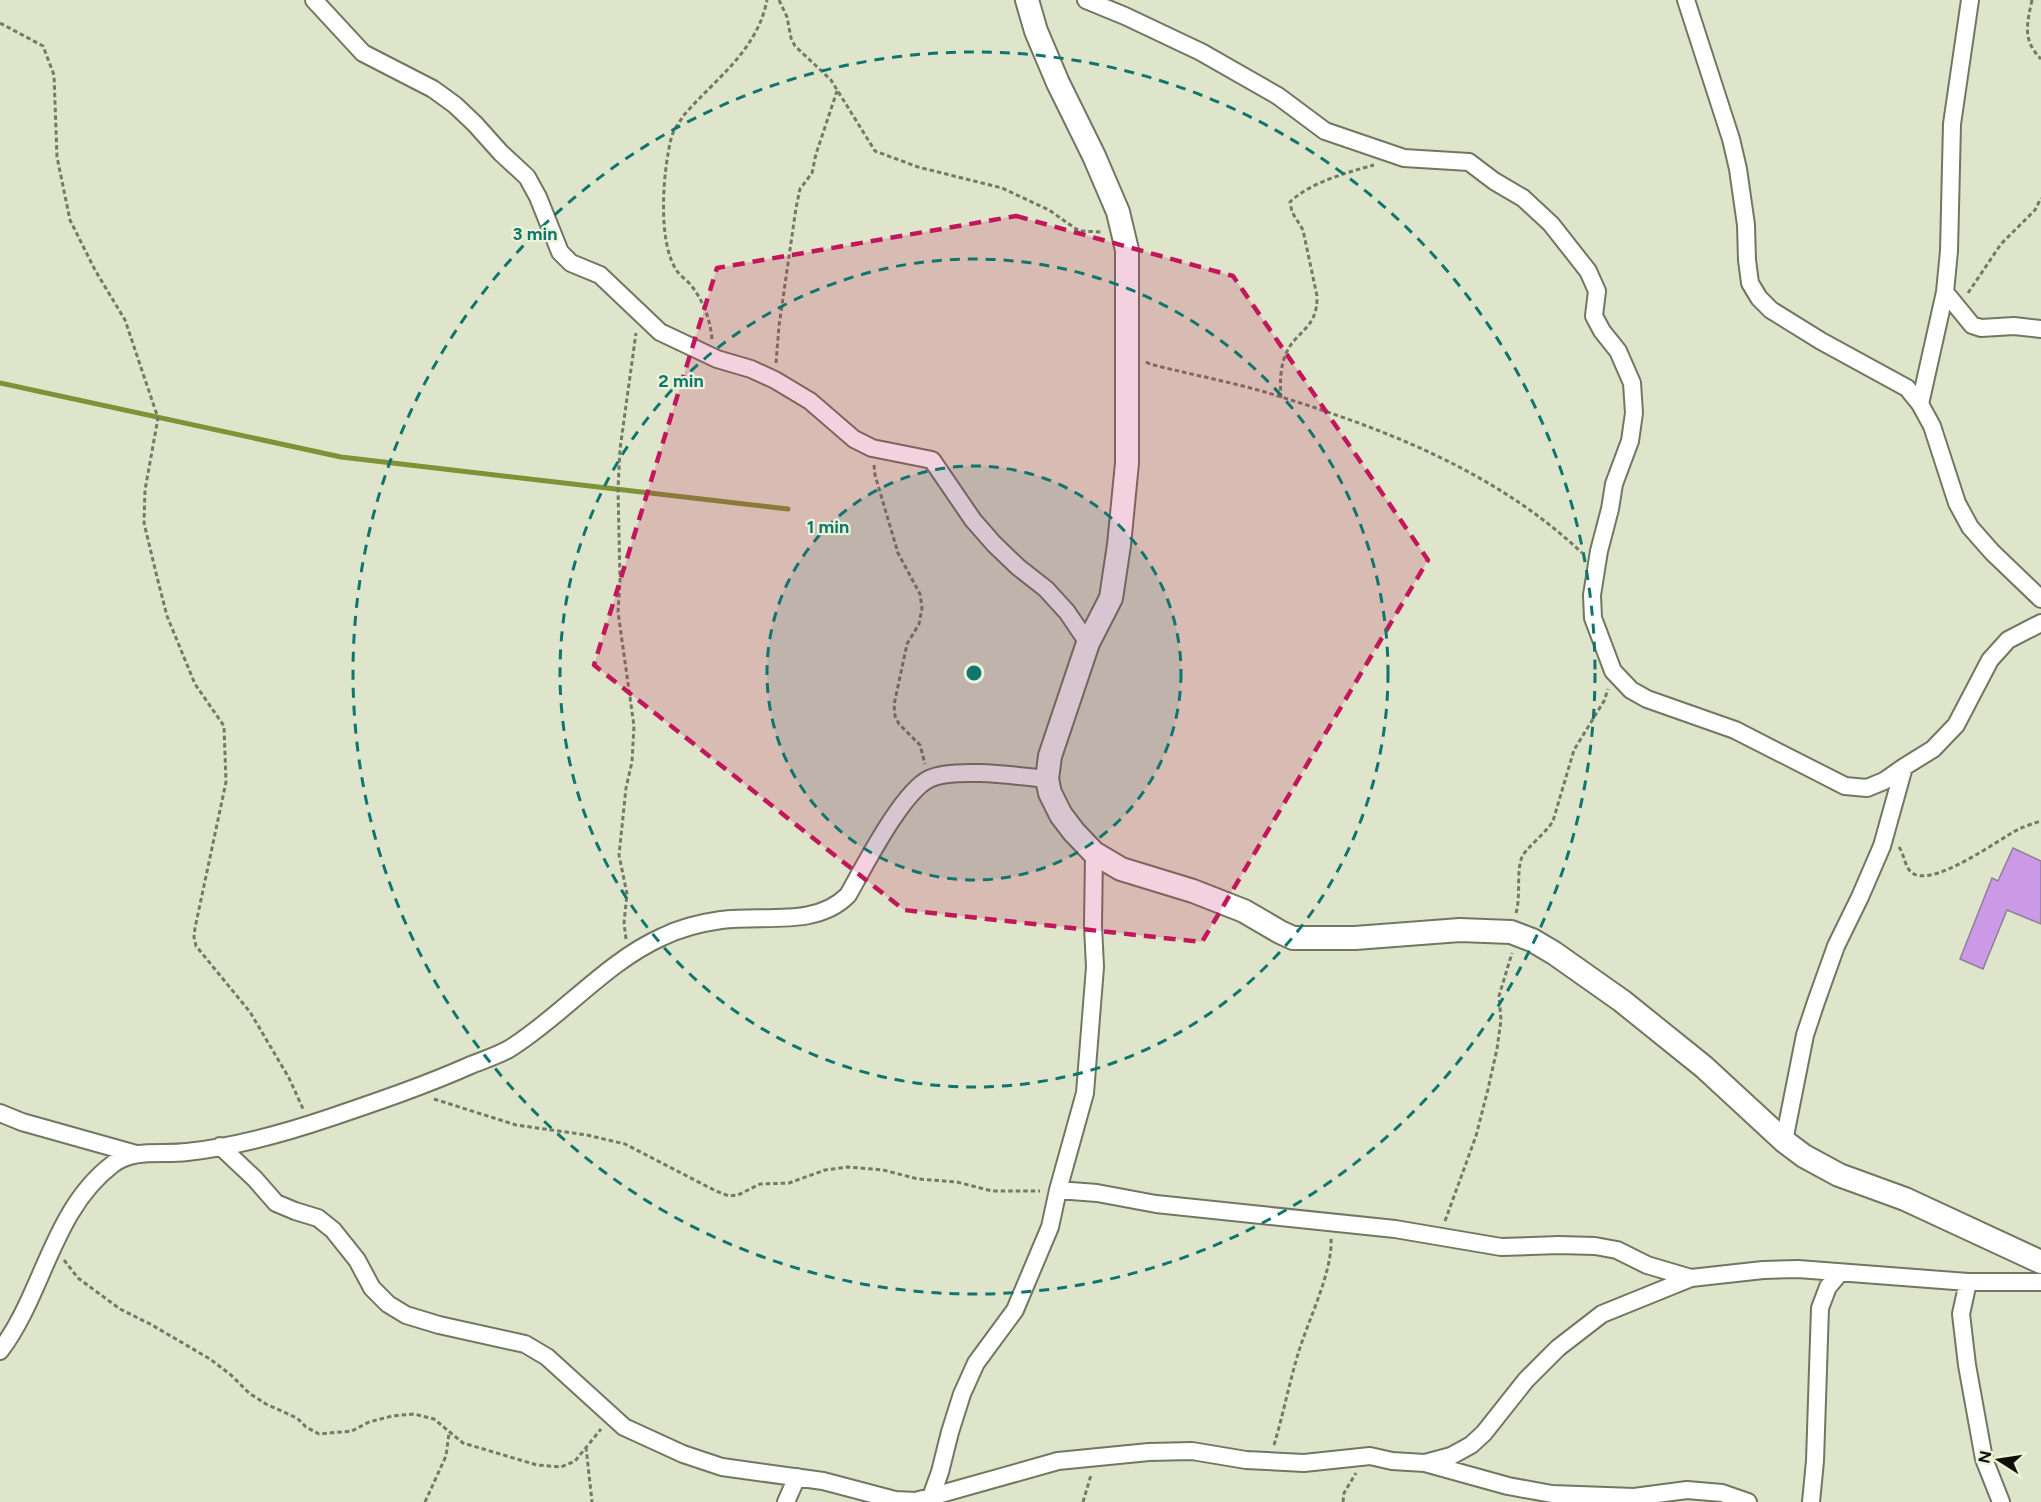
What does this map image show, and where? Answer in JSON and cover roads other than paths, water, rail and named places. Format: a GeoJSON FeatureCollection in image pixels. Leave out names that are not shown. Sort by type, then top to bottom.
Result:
{"type":"FeatureCollection","features":[{"type":"Feature","properties":{"kind":"street"},"geometry":{"type":"LineString","coordinates":[[314,0],[363,54],[433,89],[475,124],[527,177],[538,197],[560,252],[571,263],[600,275],[660,332],[717,359],[751,369],[775,380],[810,401],[854,439],[872,448],[932,460],[940,468],[958,499],[980,528],[1018,567],[1046,589],[1067,612],[1088,643]]}},
{"type":"Feature","properties":{"kind":"street"},"geometry":{"type":"LineString","coordinates":[[1027,0],[1036,31],[1058,83],[1094,156],[1118,212],[1127,250],[1127,463],[1119,545],[1111,598],[1088,643],[1050,756],[1047,779],[1050,793],[1061,814],[1094,853],[1121,868],[1193,891],[1244,911],[1293,938],[1355,938],[1460,930],[1514,934],[1554,953],[1622,1001],[1704,1067],[1784,1141],[1804,1156],[1839,1175],[1905,1199],[2041,1262]]}},
{"type":"Feature","properties":{"kind":"street"},"geometry":{"type":"LineString","coordinates":[[1086,0],[1201,52],[1278,96],[1325,131],[1404,158],[1469,162],[1523,198],[1551,224],[1588,272],[1597,291],[1594,316],[1602,331],[1618,351],[1632,383],[1634,413],[1630,441],[1614,484],[1592,595],[1593,618],[1613,670],[1631,690],[1647,699],[1736,730],[1845,786],[1867,788],[1884,781],[1933,749],[1956,725],[1990,660],[2008,640],[2041,623]]}},
{"type":"Feature","properties":{"kind":"street"},"geometry":{"type":"LineString","coordinates":[[1686,0],[1731,139],[1738,169],[1746,225],[1750,283],[1759,298],[1771,310],[1821,341],[1907,388],[1920,404],[1932,426],[1957,503],[1970,527],[1992,552],[2041,599]]}},
{"type":"Feature","properties":{"kind":"street"},"geometry":{"type":"LineString","coordinates":[[1920,404],[1945,292],[1949,251],[1952,124],[1970,0]]}},
{"type":"Feature","properties":{"kind":"street"},"geometry":{"type":"LineString","coordinates":[[1945,292],[1972,325],[1981,328],[2014,326],[2041,329]]}},
{"type":"Feature","properties":{"kind":"street"},"geometry":{"type":"LineString","coordinates":[[1784,1141],[1805,1035],[1836,946],[1882,846],[1904,767]]}},
{"type":"Feature","properties":{"kind":"street"},"geometry":{"type":"LineString","coordinates":[[0,1113],[22,1122],[136,1154],[187,1152],[311,1124],[414,1088],[508,1049],[629,956],[660,937],[688,927],[722,920],[783,918],[834,907],[848,894],[887,827],[916,788],[928,779],[941,775],[982,773],[1047,779]]}},
{"type":"Feature","properties":{"kind":"street"},"geometry":{"type":"LineString","coordinates":[[931,1497],[962,1394],[976,1364],[1015,1310],[1050,1227],[1085,1093],[1095,967],[1094,853]]}},
{"type":"Feature","properties":{"kind":"street"},"geometry":{"type":"LineString","coordinates":[[220,1146],[255,1179],[276,1203],[318,1218],[333,1230],[357,1260],[372,1288],[388,1304],[406,1315],[525,1344],[547,1357],[624,1427],[706,1463],[722,1467],[823,1481],[895,1500],[916,1501],[1058,1461],[1149,1452],[1192,1451],[1246,1460],[1304,1463],[1370,1456],[1392,1461],[1425,1463],[1508,1486],[1552,1494],[1634,1497],[1687,1490],[1722,1493],[1749,1502]]}},
{"type":"Feature","properties":{"kind":"street"},"geometry":{"type":"LineString","coordinates":[[0,1351],[25,1312],[70,1210],[93,1182],[114,1163],[136,1154]]}},
{"type":"Feature","properties":{"kind":"street"},"geometry":{"type":"LineString","coordinates":[[1058,1190],[1088,1192],[1156,1204],[1395,1229],[1501,1247],[1595,1246],[1617,1250],[1647,1265],[1691,1278]]}},
{"type":"Feature","properties":{"kind":"street"},"geometry":{"type":"LineString","coordinates":[[1425,1463],[1451,1456],[1470,1445],[1484,1433],[1526,1380],[1558,1348],[1602,1314],[1691,1278],[1763,1270],[1798,1269],[1839,1274],[1893,1275],[1968,1282],[2041,1282]]}},
{"type":"Feature","properties":{"kind":"street"},"geometry":{"type":"LineString","coordinates":[[1811,1502],[1815,1461],[1820,1308],[1828,1287],[1839,1274]]}},
{"type":"Feature","properties":{"kind":"street"},"geometry":{"type":"LineString","coordinates":[[1968,1282],[1961,1314],[1967,1365],[1984,1459],[2001,1502]]}},
{"type":"Feature","properties":{"kind":"street"},"geometry":{"type":"LineString","coordinates":[[786,1502],[797,1477]]}},
{"type":"Feature","properties":{"kind":"waterway"},"geometry":{"type":"LineString","coordinates":[[0,383],[341,457],[788,509]]}}]}
